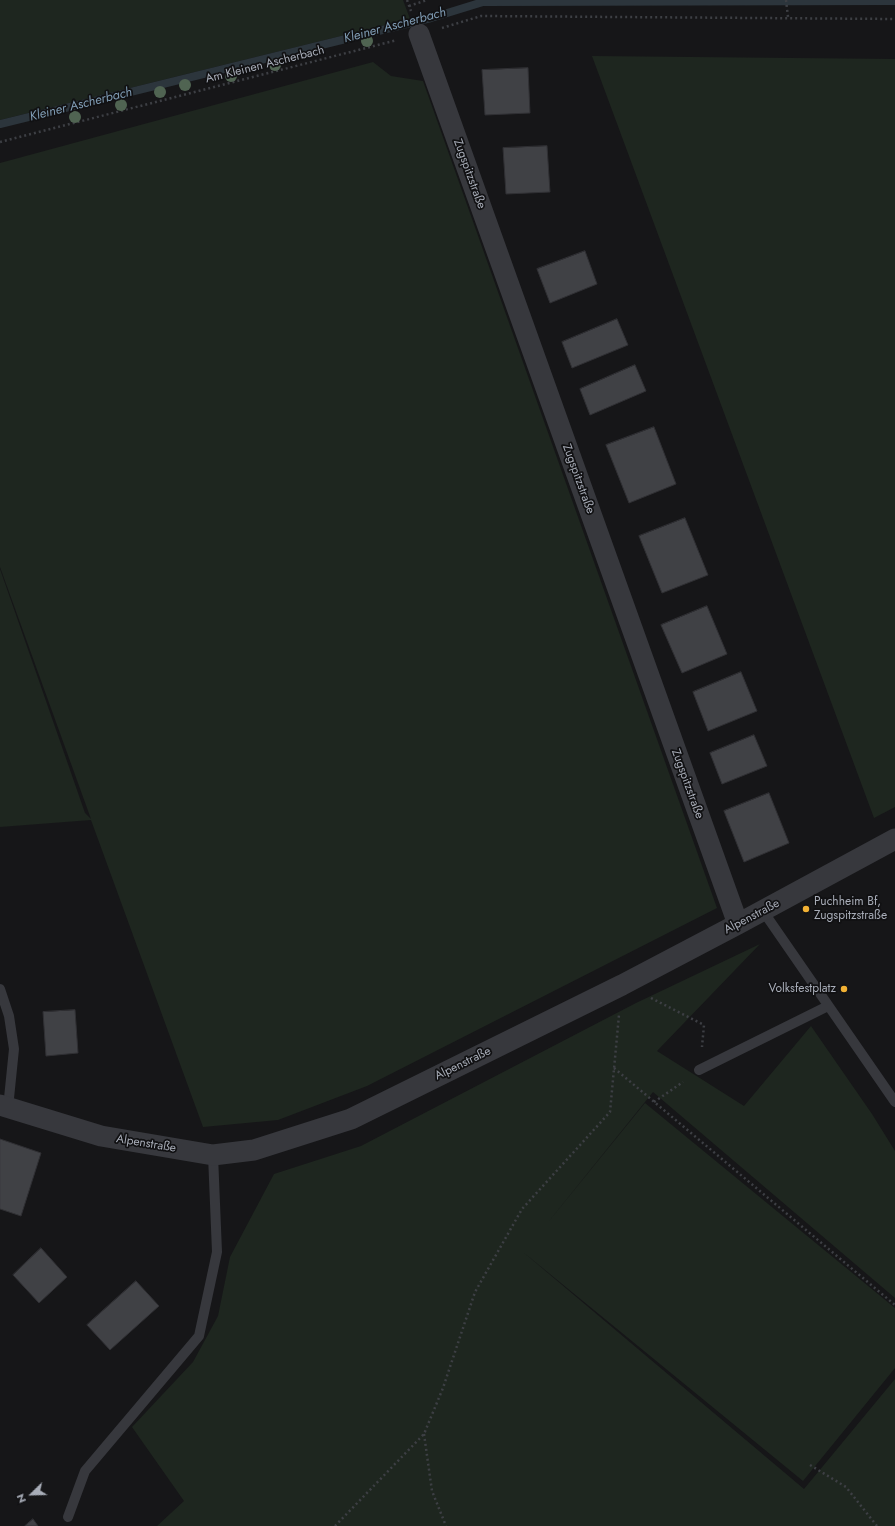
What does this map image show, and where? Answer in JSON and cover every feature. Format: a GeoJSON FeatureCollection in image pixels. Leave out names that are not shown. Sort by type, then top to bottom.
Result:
{"type":"FeatureCollection","features":[{"type":"Feature","properties":{"kind":"street","name":"Zugspitzstraße"},"geometry":{"type":"LineString","coordinates":[[419,34],[738,924]]}},
{"type":"Feature","properties":{"kind":"street","name":"Alpenstraße"},"geometry":{"type":"LineString","coordinates":[[4,1106],[101,1136],[213,1155],[254,1150],[351,1119],[622,984],[763,911],[895,839]]}},
{"type":"Feature","properties":{"kind":"lane"},"geometry":{"type":"LineString","coordinates":[[763,911],[895,1102]]}},
{"type":"Feature","properties":{"kind":"lane"},"geometry":{"type":"LineString","coordinates":[[0,989],[9,1016],[14,1049],[4,1106]]}},
{"type":"Feature","properties":{"kind":"lane"},"geometry":{"type":"LineString","coordinates":[[699,1070],[828,1006]]}},
{"type":"Feature","properties":{"kind":"lane"},"geometry":{"type":"LineString","coordinates":[[68,1517],[84,1471],[199,1336],[217,1252],[213,1155]]}},
{"type":"Feature","properties":{"kind":"path"},"geometry":{"type":"LineString","coordinates":[[407,0],[409,6],[427,0]]}},
{"type":"Feature","properties":{"kind":"path"},"geometry":{"type":"LineString","coordinates":[[786,0],[788,17]]}},
{"type":"Feature","properties":{"kind":"path","name":"Am Kleinen Ascherbach"},"geometry":{"type":"LineString","coordinates":[[0,142],[419,34],[481,16],[788,17],[895,19]]}},
{"type":"Feature","properties":{"kind":"path"},"geometry":{"type":"LineString","coordinates":[[335,1526],[424,1434],[443,1388],[475,1292],[522,1209],[610,1112],[622,984]]}},
{"type":"Feature","properties":{"kind":"path"},"geometry":{"type":"LineString","coordinates":[[647,996],[704,1025],[699,1070],[654,1102]]}},
{"type":"Feature","properties":{"kind":"path"},"geometry":{"type":"LineString","coordinates":[[614,1068],[895,1305]]}},
{"type":"Feature","properties":{"kind":"path"},"geometry":{"type":"LineString","coordinates":[[424,1434],[432,1491],[446,1526]]}},
{"type":"Feature","properties":{"kind":"path"},"geometry":{"type":"LineString","coordinates":[[810,1465],[846,1487],[878,1526]]}},
{"type":"Feature","properties":{"kind":"shaded area"},"geometry":{"type":"Polygon","coordinates":[[[0,0],[403,0],[410,19],[0,120],[0,0]]]}},
{"type":"Feature","properties":{"kind":"shaded area"},"geometry":{"type":"Polygon","coordinates":[[[592,56],[895,59],[895,807],[874,818],[592,56]]]}},
{"type":"Feature","properties":{"kind":"shaded area"},"geometry":{"type":"Polygon","coordinates":[[[373,62],[391,76],[423,81],[717,908],[367,1086],[278,1120],[203,1127],[91,820],[0,827],[0,569],[85,813],[91,819],[0,567],[0,163],[373,62]]]}},
{"type":"Feature","properties":{"kind":"shaded area"},"geometry":{"type":"Polygon","coordinates":[[[760,944],[657,1051],[744,1106],[811,1026],[872,1114],[895,1151],[895,1298],[653,1092],[545,1226],[645,1103],[895,1308],[895,1368],[803,1481],[523,1252],[804,1489],[895,1379],[895,1526],[157,1526],[184,1501],[132,1427],[193,1362],[218,1316],[230,1257],[274,1174],[361,1146],[636,1003],[760,944]]]}},
{"type":"Feature","properties":{"kind":"building"},"geometry":{"type":"Polygon","coordinates":[[[528,68],[530,113],[485,115],[482,70],[528,68]]]}},
{"type":"Feature","properties":{"kind":"building"},"geometry":{"type":"Polygon","coordinates":[[[547,146],[550,192],[506,194],[503,148],[547,146]]]}},
{"type":"Feature","properties":{"kind":"building"},"geometry":{"type":"Polygon","coordinates":[[[585,251],[597,284],[550,303],[537,269],[585,251]]]}},
{"type":"Feature","properties":{"kind":"building"},"geometry":{"type":"Polygon","coordinates":[[[617,319],[628,345],[572,368],[562,342],[617,319]]]}},
{"type":"Feature","properties":{"kind":"building"},"geometry":{"type":"Polygon","coordinates":[[[635,365],[646,391],[590,415],[580,389],[635,365]]]}},
{"type":"Feature","properties":{"kind":"building"},"geometry":{"type":"Polygon","coordinates":[[[654,427],[676,484],[629,503],[606,445],[654,427]]]}},
{"type":"Feature","properties":{"kind":"building"},"geometry":{"type":"Polygon","coordinates":[[[685,518],[708,575],[662,593],[639,536],[685,518]]]}},
{"type":"Feature","properties":{"kind":"building"},"geometry":{"type":"Polygon","coordinates":[[[707,606],[727,654],[682,673],[661,625],[707,606]]]}},
{"type":"Feature","properties":{"kind":"building"},"geometry":{"type":"Polygon","coordinates":[[[741,672],[757,711],[708,731],[693,692],[741,672]]]}},
{"type":"Feature","properties":{"kind":"building"},"geometry":{"type":"Polygon","coordinates":[[[754,735],[767,766],[722,784],[710,753],[754,735]]]}},
{"type":"Feature","properties":{"kind":"building"},"geometry":{"type":"Polygon","coordinates":[[[769,793],[789,843],[744,862],[724,811],[769,793]]]}},
{"type":"Feature","properties":{"kind":"building"},"geometry":{"type":"Polygon","coordinates":[[[75,1010],[78,1053],[46,1056],[43,1012],[75,1010]]]}},
{"type":"Feature","properties":{"kind":"building"},"geometry":{"type":"Polygon","coordinates":[[[0,1139],[41,1153],[21,1216],[0,1209],[0,1139]]]}},
{"type":"Feature","properties":{"kind":"building"},"geometry":{"type":"Polygon","coordinates":[[[41,1248],[67,1277],[39,1303],[13,1275],[41,1248]]]}},
{"type":"Feature","properties":{"kind":"building"},"geometry":{"type":"Polygon","coordinates":[[[136,1281],[159,1306],[110,1350],[87,1325],[136,1281]]]}},
{"type":"Feature","properties":{"kind":"building"},"geometry":{"type":"Polygon","coordinates":[[[33,1519],[38,1526],[25,1526],[33,1519]]]}},
{"type":"Feature","properties":{"kind":"waterway","name":"Kleiner Ascherbach"},"geometry":{"type":"LineString","coordinates":[[0,124],[431,18],[483,2],[895,1]]}},
{"type":"Feature","properties":{"kind":"place","name":"Puchheim Bf, Zugspitzstraße"},"geometry":{"type":"Point","coordinates":[806,909]}},
{"type":"Feature","properties":{"kind":"place","name":"Volksfestplatz"},"geometry":{"type":"Point","coordinates":[844,989]}}]}
